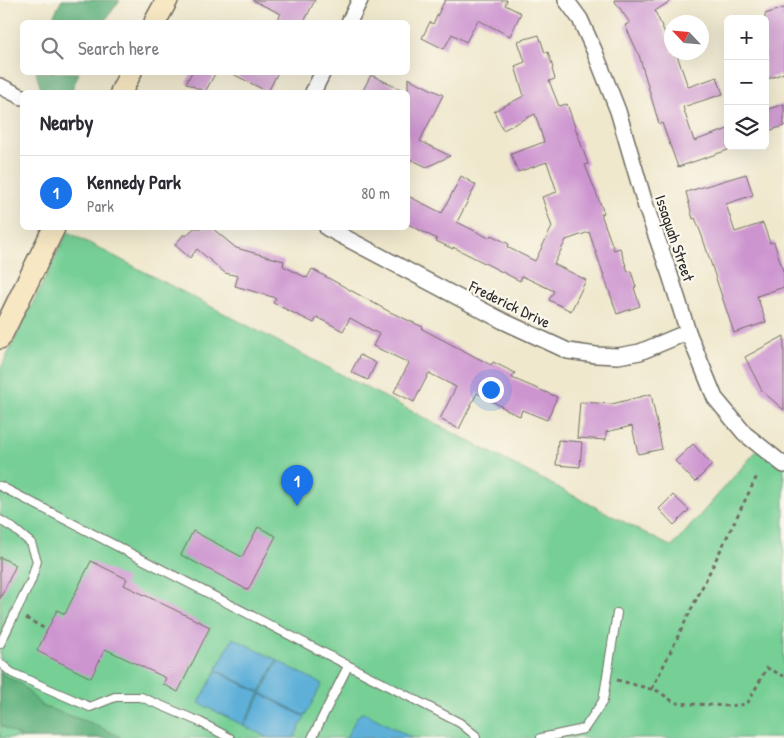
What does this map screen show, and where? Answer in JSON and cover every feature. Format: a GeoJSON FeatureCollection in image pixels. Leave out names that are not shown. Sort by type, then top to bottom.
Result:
{"type":"FeatureCollection","features":[{"type":"Feature","properties":{"kind":"street"},"geometry":{"type":"LineString","coordinates":[[157,20],[167,0]]}},
{"type":"Feature","properties":{"kind":"street"},"geometry":{"type":"LineString","coordinates":[[350,20],[360,0]]}},
{"type":"Feature","properties":{"kind":"street","name":"Issaquah Street"},"geometry":{"type":"LineString","coordinates":[[566,0],[580,19],[618,112],[646,207],[688,332],[715,398],[745,434],[784,466]]}},
{"type":"Feature","properties":{"kind":"street"},"geometry":{"type":"LineString","coordinates":[[122,90],[130,75]]}},
{"type":"Feature","properties":{"kind":"street"},"geometry":{"type":"LineString","coordinates":[[314,90],[322,75]]}},
{"type":"Feature","properties":{"kind":"street"},"geometry":{"type":"LineString","coordinates":[[0,86],[20,95]]}},
{"type":"Feature","properties":{"kind":"street"},"geometry":{"type":"LineString","coordinates":[[0,338],[53,230]]}},
{"type":"Feature","properties":{"kind":"street","name":"Frederick Drive"},"geometry":{"type":"LineString","coordinates":[[332,230],[503,322],[568,351],[618,356],[640,352],[688,332]]}},
{"type":"Feature","properties":{"kind":"lane"},"geometry":{"type":"LineString","coordinates":[[0,486],[460,723],[475,734],[476,738]]}},
{"type":"Feature","properties":{"kind":"lane"},"geometry":{"type":"LineString","coordinates":[[0,520],[31,543],[36,561],[31,581],[0,644]]}},
{"type":"Feature","properties":{"kind":"lane"},"geometry":{"type":"LineString","coordinates":[[541,738],[584,729],[603,702],[617,613]]}},
{"type":"Feature","properties":{"kind":"lane"},"geometry":{"type":"LineString","coordinates":[[0,663],[12,673],[90,707],[115,697],[141,697],[200,722],[230,738]]}},
{"type":"Feature","properties":{"kind":"lane"},"geometry":{"type":"LineString","coordinates":[[312,738],[348,666]]}},
{"type":"Feature","properties":{"kind":"path"},"geometry":{"type":"LineString","coordinates":[[652,690],[758,474]]}},
{"type":"Feature","properties":{"kind":"path"},"geometry":{"type":"LineString","coordinates":[[607,677],[658,692],[675,703],[730,706],[747,704],[767,668],[784,676]]}},
{"type":"Feature","properties":{"kind":"green space"},"geometry":{"type":"Polygon","coordinates":[[[62,0],[120,0],[105,20],[51,20],[62,0]]]}},
{"type":"Feature","properties":{"kind":"green space"},"geometry":{"type":"Polygon","coordinates":[[[37,75],[78,75],[72,90],[41,89],[37,75]]]}},
{"type":"Feature","properties":{"kind":"green space"},"geometry":{"type":"Polygon","coordinates":[[[68,232],[672,547],[760,447],[784,465],[784,738],[0,738],[0,370],[68,232]]]}},
{"type":"Feature","properties":{"kind":"green space"},"geometry":{"type":"Polygon","coordinates":[[[0,673],[22,685],[42,706],[91,723],[120,738],[22,738],[0,725],[0,673]]]}},
{"type":"Feature","properties":{"kind":"water"},"geometry":{"type":"Polygon","coordinates":[[[233,638],[277,660],[260,692],[216,670],[233,638]]]}},
{"type":"Feature","properties":{"kind":"water"},"geometry":{"type":"Polygon","coordinates":[[[278,661],[322,684],[305,716],[261,693],[278,661]]]}},
{"type":"Feature","properties":{"kind":"water"},"geometry":{"type":"Polygon","coordinates":[[[216,671],[260,693],[243,725],[199,703],[216,671]]]}},
{"type":"Feature","properties":{"kind":"water"},"geometry":{"type":"Polygon","coordinates":[[[261,694],[305,717],[294,738],[268,738],[244,726],[261,694]]]}},
{"type":"Feature","properties":{"kind":"water"},"geometry":{"type":"Polygon","coordinates":[[[362,713],[412,738],[346,738],[357,717],[362,713]]]}},
{"type":"Feature","properties":{"kind":"building"},"geometry":{"type":"Polygon","coordinates":[[[252,0],[315,0],[305,20],[277,20],[281,14],[252,0]]]}},
{"type":"Feature","properties":{"kind":"building"},"geometry":{"type":"Polygon","coordinates":[[[445,0],[507,0],[505,5],[521,13],[510,36],[478,20],[466,42],[452,34],[444,49],[422,38],[430,22],[433,24],[445,0]]]}},
{"type":"Feature","properties":{"kind":"building"},"geometry":{"type":"Polygon","coordinates":[[[614,0],[672,0],[655,11],[664,31],[664,60],[679,60],[688,87],[717,77],[723,94],[683,107],[694,141],[724,130],[724,150],[728,150],[678,167],[662,123],[659,124],[639,55],[625,25],[630,23],[614,0]]]}},
{"type":"Feature","properties":{"kind":"building"},"geometry":{"type":"Polygon","coordinates":[[[784,8],[784,73],[769,79],[769,15],[765,14],[784,8]]]}},
{"type":"Feature","properties":{"kind":"building"},"geometry":{"type":"Polygon","coordinates":[[[539,35],[545,53],[548,52],[555,79],[549,81],[559,106],[567,104],[588,164],[585,165],[604,213],[601,214],[614,250],[620,248],[628,272],[631,271],[640,306],[617,314],[589,232],[566,240],[554,264],[586,280],[571,311],[549,300],[554,291],[522,276],[520,281],[453,247],[453,249],[436,241],[437,239],[410,225],[410,197],[442,213],[461,176],[476,185],[457,222],[489,238],[491,235],[509,244],[507,247],[535,261],[552,227],[542,197],[557,192],[547,162],[518,172],[511,154],[544,142],[535,114],[503,130],[494,111],[524,96],[515,66],[525,62],[518,41],[539,35]]]}},
{"type":"Feature","properties":{"kind":"building"},"geometry":{"type":"Polygon","coordinates":[[[190,75],[214,75],[206,90],[201,90],[186,83],[190,75]]]}},
{"type":"Feature","properties":{"kind":"building"},"geometry":{"type":"Polygon","coordinates":[[[235,75],[276,75],[269,90],[264,90],[235,75]]]}},
{"type":"Feature","properties":{"kind":"building"},"geometry":{"type":"Polygon","coordinates":[[[371,75],[403,90],[363,90],[371,75]]]}},
{"type":"Feature","properties":{"kind":"building"},"geometry":{"type":"Polygon","coordinates":[[[408,78],[443,95],[420,141],[450,156],[427,167],[410,159],[410,90],[408,90],[408,78]]]}},
{"type":"Feature","properties":{"kind":"building"},"geometry":{"type":"Polygon","coordinates":[[[784,104],[784,126],[769,131],[769,109],[784,104]]]}},
{"type":"Feature","properties":{"kind":"building"},"geometry":{"type":"Polygon","coordinates":[[[746,174],[753,195],[726,204],[735,232],[763,223],[770,243],[774,242],[784,274],[784,287],[757,296],[766,322],[734,333],[702,236],[695,218],[693,219],[686,192],[746,174]]]}},
{"type":"Feature","properties":{"kind":"building"},"geometry":{"type":"Polygon","coordinates":[[[192,230],[214,230],[236,248],[284,261],[283,266],[307,278],[312,269],[491,365],[493,362],[515,373],[512,378],[557,397],[547,420],[522,410],[520,416],[477,393],[459,429],[440,419],[456,387],[429,373],[414,402],[394,392],[409,363],[373,346],[379,334],[350,318],[343,331],[317,317],[314,323],[273,303],[276,298],[235,286],[238,276],[225,273],[197,249],[190,258],[175,245],[184,234],[186,236],[192,230]]]}},
{"type":"Feature","properties":{"kind":"building"},"geometry":{"type":"Polygon","coordinates":[[[784,336],[784,410],[762,391],[745,357],[784,336]]]}},
{"type":"Feature","properties":{"kind":"building"},"geometry":{"type":"Polygon","coordinates":[[[360,355],[376,363],[368,380],[351,372],[360,355]]]}},
{"type":"Feature","properties":{"kind":"building"},"geometry":{"type":"Polygon","coordinates":[[[651,394],[662,449],[638,454],[632,426],[606,432],[606,440],[577,438],[580,402],[612,404],[651,394]]]}},
{"type":"Feature","properties":{"kind":"building"},"geometry":{"type":"Polygon","coordinates":[[[558,440],[582,442],[580,467],[556,465],[558,440]]]}},
{"type":"Feature","properties":{"kind":"building"},"geometry":{"type":"Polygon","coordinates":[[[693,444],[712,465],[695,482],[675,461],[693,444]]]}},
{"type":"Feature","properties":{"kind":"building"},"geometry":{"type":"Polygon","coordinates":[[[673,495],[689,510],[674,525],[659,509],[673,495]]]}},
{"type":"Feature","properties":{"kind":"building"},"geometry":{"type":"Polygon","coordinates":[[[258,527],[276,536],[248,590],[181,555],[193,531],[242,557],[258,527]]]}},
{"type":"Feature","properties":{"kind":"building"},"geometry":{"type":"Polygon","coordinates":[[[0,557],[16,565],[0,599],[0,557]]]}},
{"type":"Feature","properties":{"kind":"building"},"geometry":{"type":"Polygon","coordinates":[[[91,561],[127,579],[124,585],[210,627],[178,692],[163,684],[166,678],[105,649],[91,678],[37,651],[57,610],[65,614],[91,561]]]}},
{"type":"Feature","properties":{"kind":"place","name":"Kennedy Park"},"geometry":{"type":"Point","coordinates":[297,506]}}]}
